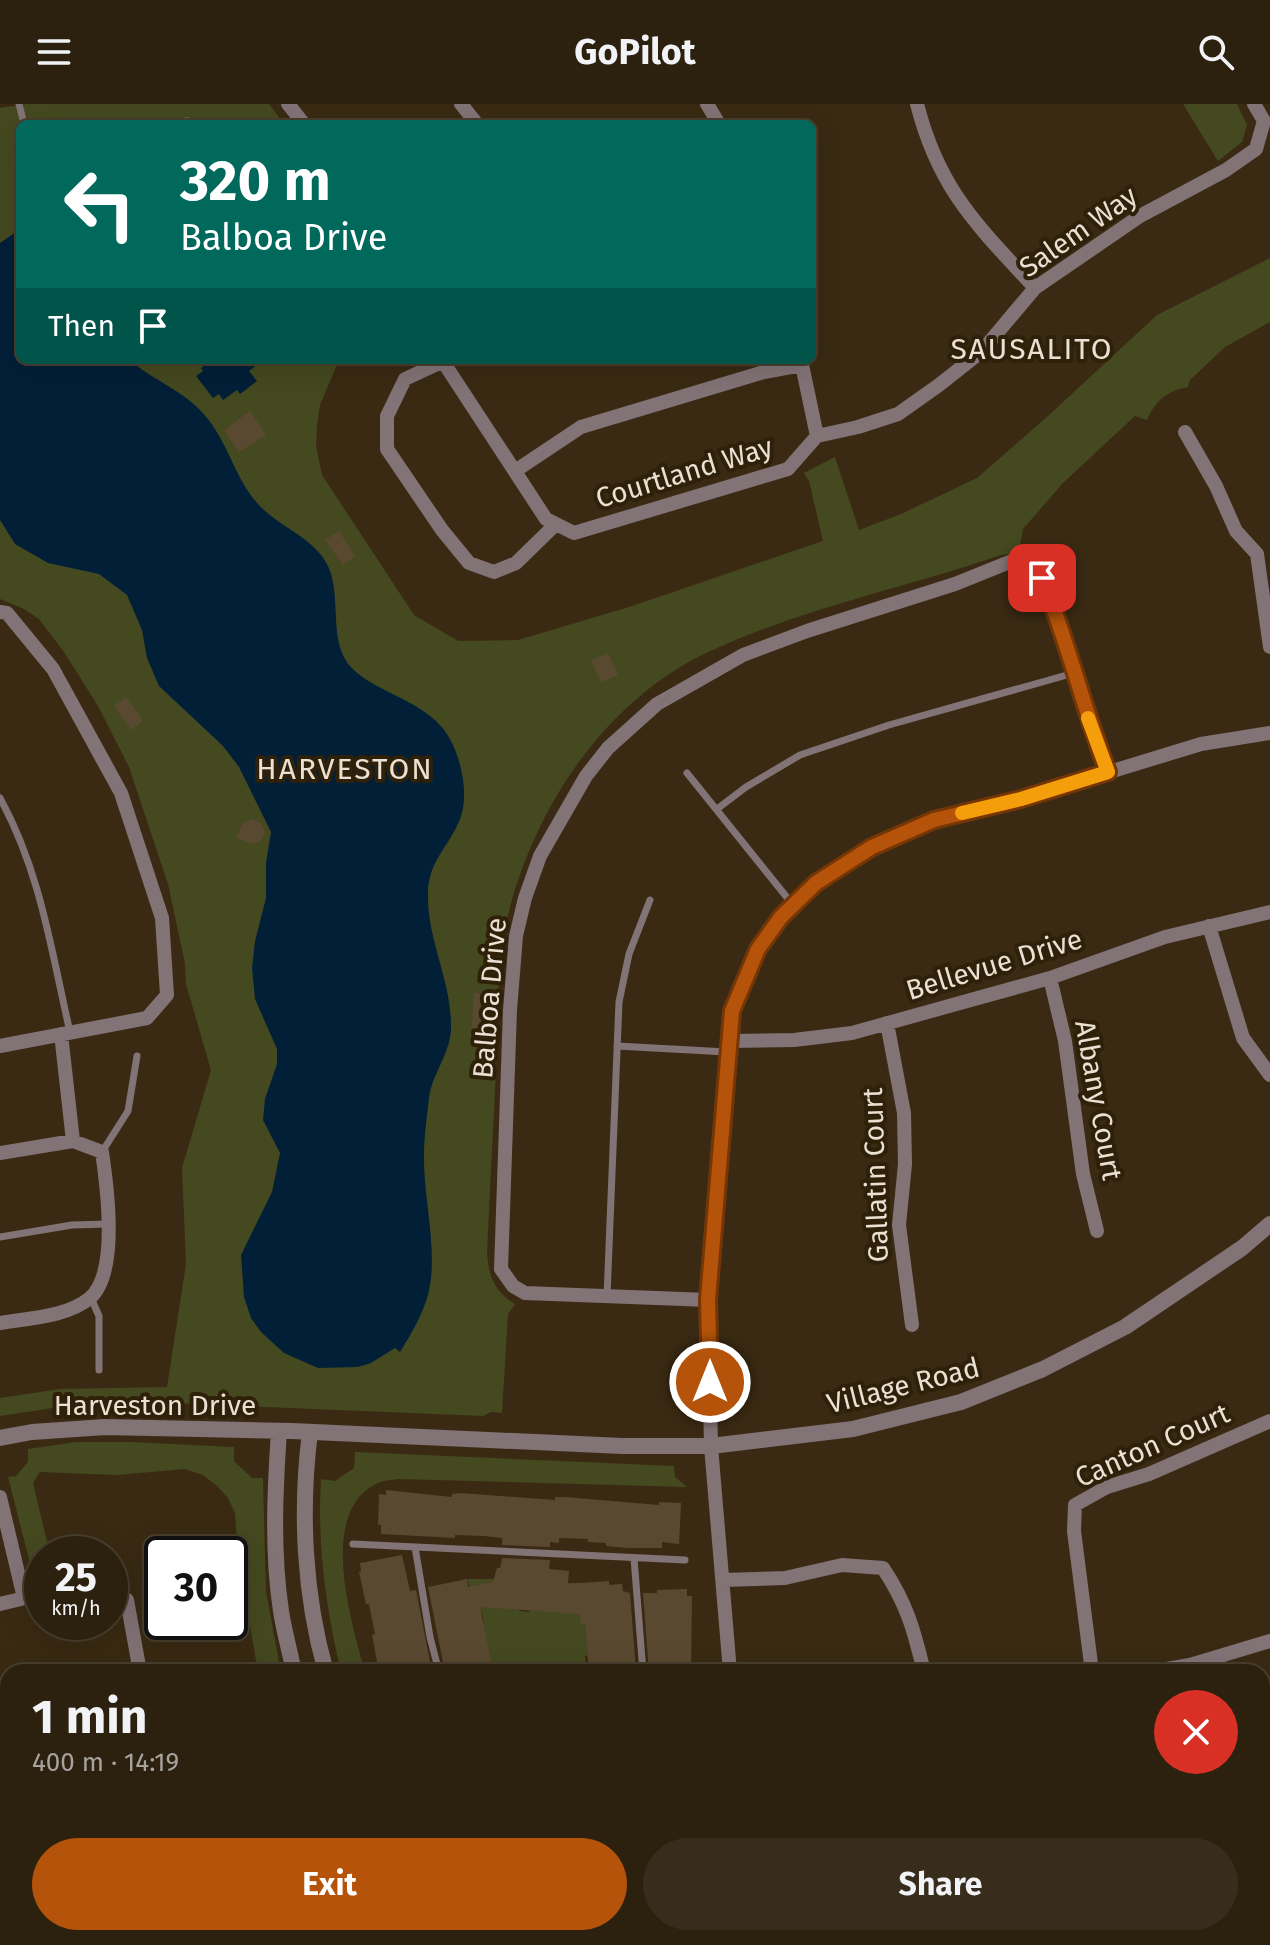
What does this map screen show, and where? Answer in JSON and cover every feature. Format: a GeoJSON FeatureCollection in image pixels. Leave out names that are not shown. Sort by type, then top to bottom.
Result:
{"type":"FeatureCollection","features":[{"type":"Feature","properties":{"kind":"street"},"geometry":{"type":"LineString","coordinates":[[288,104],[301,120]]}},
{"type":"Feature","properties":{"kind":"street"},"geometry":{"type":"LineString","coordinates":[[461,104],[474,120]]}},
{"type":"Feature","properties":{"kind":"street"},"geometry":{"type":"LineString","coordinates":[[917,104],[926,138],[950,190],[966,213],[1035,288]]}},
{"type":"Feature","properties":{"kind":"street","name":"Salem Way"},"geometry":{"type":"LineString","coordinates":[[817,436],[898,414],[982,351],[1035,288],[1129,223],[1226,170],[1256,149],[1264,121],[1254,104]]}},
{"type":"Feature","properties":{"kind":"street"},"geometry":{"type":"LineString","coordinates":[[438,364],[405,379],[387,416],[387,449],[442,530],[469,563],[494,572],[516,563],[556,524],[546,519],[446,364]]}},
{"type":"Feature","properties":{"kind":"street"},"geometry":{"type":"LineString","coordinates":[[515,471],[581,427],[795,364]]}},
{"type":"Feature","properties":{"kind":"street"},"geometry":{"type":"LineString","coordinates":[[802,364],[817,436]]}},
{"type":"Feature","properties":{"kind":"street"},"geometry":{"type":"LineString","coordinates":[[1185,432],[1216,486],[1236,531],[1264,552],[1270,647]]}},
{"type":"Feature","properties":{"kind":"street","name":"Courtland Way"},"geometry":{"type":"LineString","coordinates":[[556,524],[574,533],[770,476],[788,469],[817,436]]}},
{"type":"Feature","properties":{"kind":"street","name":"Balboa Drive"},"geometry":{"type":"LineString","coordinates":[[708,1300],[525,1293],[513,1286],[501,1269],[510,1010],[516,936],[540,856],[586,776],[608,748],[657,704],[743,655],[807,631],[955,584],[1017,559],[1042,578],[1108,772]]}},
{"type":"Feature","properties":{"kind":"street"},"geometry":{"type":"LineString","coordinates":[[0,612],[7,613],[53,669],[121,793],[162,918],[167,995],[147,1018],[0,1046]]}},
{"type":"Feature","properties":{"kind":"street"},"geometry":{"type":"LineString","coordinates":[[729,1664],[711,1446],[708,1300],[732,1011],[758,949],[781,917],[816,883],[872,847],[934,820],[1021,799],[1201,744],[1270,733]]}},
{"type":"Feature","properties":{"kind":"street","name":"Bellevue Drive"},"geometry":{"type":"LineString","coordinates":[[728,1047],[852,1033],[1050,978],[1165,937],[1270,912]]}},
{"type":"Feature","properties":{"kind":"street"},"geometry":{"type":"LineString","coordinates":[[1209,926],[1243,1038],[1270,1075]]}},
{"type":"Feature","properties":{"kind":"street","name":"Albany Court"},"geometry":{"type":"LineString","coordinates":[[1050,978],[1065,1041],[1083,1174],[1097,1231]]}},
{"type":"Feature","properties":{"kind":"street","name":"Gallatin Court"},"geometry":{"type":"LineString","coordinates":[[887,1023],[904,1113],[905,1164],[899,1225],[912,1325]]}},
{"type":"Feature","properties":{"kind":"street"},"geometry":{"type":"LineString","coordinates":[[65,1034],[73,1141]]}},
{"type":"Feature","properties":{"kind":"street"},"geometry":{"type":"LineString","coordinates":[[0,1153],[73,1141],[102,1152],[110,1212],[103,1278],[90,1297],[60,1313],[0,1323]]}},
{"type":"Feature","properties":{"kind":"street","name":"Village Road"},"geometry":{"type":"LineString","coordinates":[[310,1432],[622,1446],[711,1446],[853,1429],[961,1402],[1043,1369],[1125,1327],[1242,1248],[1270,1224]]}},
{"type":"Feature","properties":{"kind":"street","name":"Canton Court"},"geometry":{"type":"LineString","coordinates":[[1091,1664],[1074,1531],[1075,1505],[1107,1487],[1149,1474],[1270,1421]]}},
{"type":"Feature","properties":{"kind":"street","name":"Harveston Drive"},"geometry":{"type":"LineString","coordinates":[[0,1438],[32,1432],[105,1427],[310,1432]]}},
{"type":"Feature","properties":{"kind":"street"},"geometry":{"type":"LineString","coordinates":[[279,1431],[275,1490],[278,1567],[281,1610],[292,1664]]}},
{"type":"Feature","properties":{"kind":"street"},"geometry":{"type":"LineString","coordinates":[[310,1432],[303,1507],[311,1591],[324,1664]]}},
{"type":"Feature","properties":{"kind":"street"},"geometry":{"type":"LineString","coordinates":[[0,1497],[24,1598],[0,1604]]}},
{"type":"Feature","properties":{"kind":"street"},"geometry":{"type":"LineString","coordinates":[[723,1580],[785,1578],[842,1565],[883,1568],[901,1596],[922,1664]]}},
{"type":"Feature","properties":{"kind":"street"},"geometry":{"type":"LineString","coordinates":[[128,1606],[139,1664]]}},
{"type":"Feature","properties":{"kind":"street"},"geometry":{"type":"LineString","coordinates":[[1193,1664],[1270,1641]]}},
{"type":"Feature","properties":{"kind":"lane"},"geometry":{"type":"LineString","coordinates":[[717,809],[746,787],[800,755],[889,725],[1074,673]]}},
{"type":"Feature","properties":{"kind":"lane"},"geometry":{"type":"LineString","coordinates":[[687,773],[793,905]]}},
{"type":"Feature","properties":{"kind":"lane"},"geometry":{"type":"LineString","coordinates":[[0,798],[19,833],[48,923],[65,1034]]}},
{"type":"Feature","properties":{"kind":"lane"},"geometry":{"type":"LineString","coordinates":[[607,1296],[617,1046],[624,973],[650,900]]}},
{"type":"Feature","properties":{"kind":"lane"},"geometry":{"type":"LineString","coordinates":[[617,1046],[728,1047]]}},
{"type":"Feature","properties":{"kind":"lane"},"geometry":{"type":"LineString","coordinates":[[102,1152],[128,1111],[137,1056]]}},
{"type":"Feature","properties":{"kind":"lane"},"geometry":{"type":"LineString","coordinates":[[0,1237],[72,1225],[109,1224]]}},
{"type":"Feature","properties":{"kind":"lane"},"geometry":{"type":"LineString","coordinates":[[90,1297],[99,1316],[99,1370]]}},
{"type":"Feature","properties":{"kind":"lane"},"geometry":{"type":"LineString","coordinates":[[353,1544],[685,1560]]}},
{"type":"Feature","properties":{"kind":"lane"},"geometry":{"type":"LineString","coordinates":[[415,1547],[437,1664]]}},
{"type":"Feature","properties":{"kind":"lane"},"geometry":{"type":"LineString","coordinates":[[634,1558],[642,1664]]}},
{"type":"Feature","properties":{"kind":"green space"},"geometry":{"type":"Polygon","coordinates":[[[26,104],[269,104],[281,120],[16,120],[16,364],[337,364],[320,405],[317,424],[316,446],[322,475],[414,615],[458,641],[518,640],[629,607],[823,541],[809,481],[804,473],[835,457],[859,530],[901,514],[977,478],[1157,315],[1270,258],[1270,322],[1225,347],[1190,380],[1188,387],[1163,398],[1147,420],[1135,416],[1063,483],[1023,529],[1019,552],[812,612],[702,655],[663,678],[628,707],[569,776],[526,858],[512,900],[500,957],[487,1253],[494,1283],[515,1304],[508,1314],[502,1413],[491,1412],[483,1416],[143,1402],[66,1406],[0,1416],[0,1398],[60,1389],[167,1387],[186,1264],[182,1168],[211,1070],[186,984],[185,963],[168,884],[129,767],[98,706],[39,619],[0,599],[0,108],[26,104]]]}},
{"type":"Feature","properties":{"kind":"green space"},"geometry":{"type":"Polygon","coordinates":[[[1183,104],[1237,104],[1247,125],[1242,142],[1218,161],[1183,104]]]}},
{"type":"Feature","properties":{"kind":"green space"},"geometry":{"type":"Polygon","coordinates":[[[76,1442],[234,1447],[234,1461],[252,1478],[263,1478],[266,1592],[280,1664],[257,1664],[248,1614],[248,1536],[237,1536],[235,1513],[228,1498],[217,1486],[203,1475],[185,1469],[117,1475],[40,1472],[33,1483],[46,1536],[24,1536],[24,1540],[8,1477],[16,1476],[28,1462],[28,1449],[76,1442]]]}},
{"type":"Feature","properties":{"kind":"green space"},"geometry":{"type":"Polygon","coordinates":[[[355,1452],[674,1466],[675,1477],[687,1487],[398,1479],[376,1484],[357,1500],[347,1520],[343,1545],[347,1600],[363,1664],[339,1664],[324,1576],[320,1528],[321,1479],[335,1481],[354,1468],[355,1452]]]}},
{"type":"Feature","properties":{"kind":"green space"},"geometry":{"type":"Polygon","coordinates":[[[467,1579],[494,1579],[492,1607],[519,1608],[519,1611],[529,1612],[530,1608],[568,1583],[581,1583],[582,1625],[585,1624],[588,1656],[585,1656],[586,1664],[488,1664],[482,1613],[478,1614],[467,1579]]]}},
{"type":"Feature","properties":{"kind":"water"},"geometry":{"type":"Polygon","coordinates":[[[16,232],[16,364],[133,364],[194,404],[213,426],[257,503],[314,547],[328,566],[334,589],[340,648],[345,659],[366,680],[413,704],[440,725],[458,758],[464,789],[463,810],[431,872],[428,894],[431,927],[447,992],[451,1025],[448,1044],[431,1089],[425,1134],[424,1172],[431,1278],[423,1310],[400,1352],[395,1348],[371,1363],[358,1367],[318,1368],[284,1353],[251,1318],[244,1297],[241,1255],[272,1192],[280,1153],[263,1120],[265,1099],[277,1064],[277,1049],[255,999],[252,968],[266,898],[266,863],[271,832],[239,767],[223,746],[159,686],[147,658],[142,630],[127,595],[99,574],[48,563],[15,544],[0,520],[0,243],[16,232]]]}},
{"type":"Feature","properties":{"kind":"water"},"geometry":{"type":"Polygon","coordinates":[[[206,364],[258,364],[249,371],[257,381],[240,394],[237,390],[223,400],[219,394],[213,398],[196,376],[203,371],[201,368],[206,364]]]}},
{"type":"Feature","properties":{"kind":"building"},"geometry":{"type":"Polygon","coordinates":[[[250,411],[266,435],[239,452],[224,430],[250,411]]]}},
{"type":"Feature","properties":{"kind":"building"},"geometry":{"type":"Polygon","coordinates":[[[339,531],[355,556],[343,565],[325,540],[339,531]]]}},
{"type":"Feature","properties":{"kind":"building"},"geometry":{"type":"Polygon","coordinates":[[[608,653],[618,675],[601,682],[591,660],[608,653]]]}},
{"type":"Feature","properties":{"kind":"building"},"geometry":{"type":"Polygon","coordinates":[[[126,697],[143,721],[131,730],[114,706],[126,697]]]}},
{"type":"Feature","properties":{"kind":"building"},"geometry":{"type":"Polygon","coordinates":[[[252,819],[261,823],[265,832],[261,841],[252,844],[236,838],[243,823],[252,819]]]}},
{"type":"Feature","properties":{"kind":"building"},"geometry":{"type":"Polygon","coordinates":[[[474,993],[489,994],[487,1038],[471,1037],[474,993]]]}},
{"type":"Feature","properties":{"kind":"building"},"geometry":{"type":"Polygon","coordinates":[[[386,1490],[452,1497],[452,1494],[461,1493],[659,1505],[659,1502],[681,1503],[679,1544],[662,1542],[662,1548],[627,1548],[588,1542],[588,1539],[559,1538],[559,1543],[550,1542],[550,1547],[502,1545],[502,1538],[484,1536],[455,1535],[455,1538],[381,1534],[381,1525],[378,1525],[379,1494],[386,1495],[386,1490]]]}},
{"type":"Feature","properties":{"kind":"building"},"geometry":{"type":"Polygon","coordinates":[[[402,1555],[410,1591],[416,1590],[430,1664],[377,1664],[372,1635],[375,1634],[359,1572],[360,1563],[402,1555]]]}},
{"type":"Feature","properties":{"kind":"building"},"geometry":{"type":"Polygon","coordinates":[[[502,1558],[550,1560],[549,1569],[569,1571],[568,1584],[609,1581],[609,1585],[622,1584],[623,1591],[630,1593],[635,1664],[588,1664],[585,1624],[581,1625],[580,1614],[480,1607],[491,1664],[443,1664],[428,1587],[467,1579],[468,1587],[493,1582],[497,1568],[500,1568],[502,1558]]]}},
{"type":"Feature","properties":{"kind":"building"},"geometry":{"type":"Polygon","coordinates":[[[687,1589],[687,1596],[692,1596],[691,1664],[648,1664],[643,1593],[657,1593],[657,1590],[687,1589]]]}},
{"type":"Feature","properties":{"kind":"slow traffic"},"geometry":{"type":"LineString","coordinates":[[962,813],[1021,799],[1108,772],[1088,718]]}},
{"type":"Feature","properties":{"kind":"district","name":"SAUSALITO"},"geometry":{"type":"Point","coordinates":[1032,349]}},
{"type":"Feature","properties":{"kind":"district","name":"HARVESTON"},"geometry":{"type":"Point","coordinates":[345,769]}},
{"type":"Feature","properties":{"kind":"route"},"geometry":{"type":"LineString","coordinates":[[710,1382],[708,1300],[727,1052],[732,1011],[739,988],[758,949],[781,917],[816,883],[872,847],[934,820],[1021,799],[1108,772],[1042,578]]}}]}
